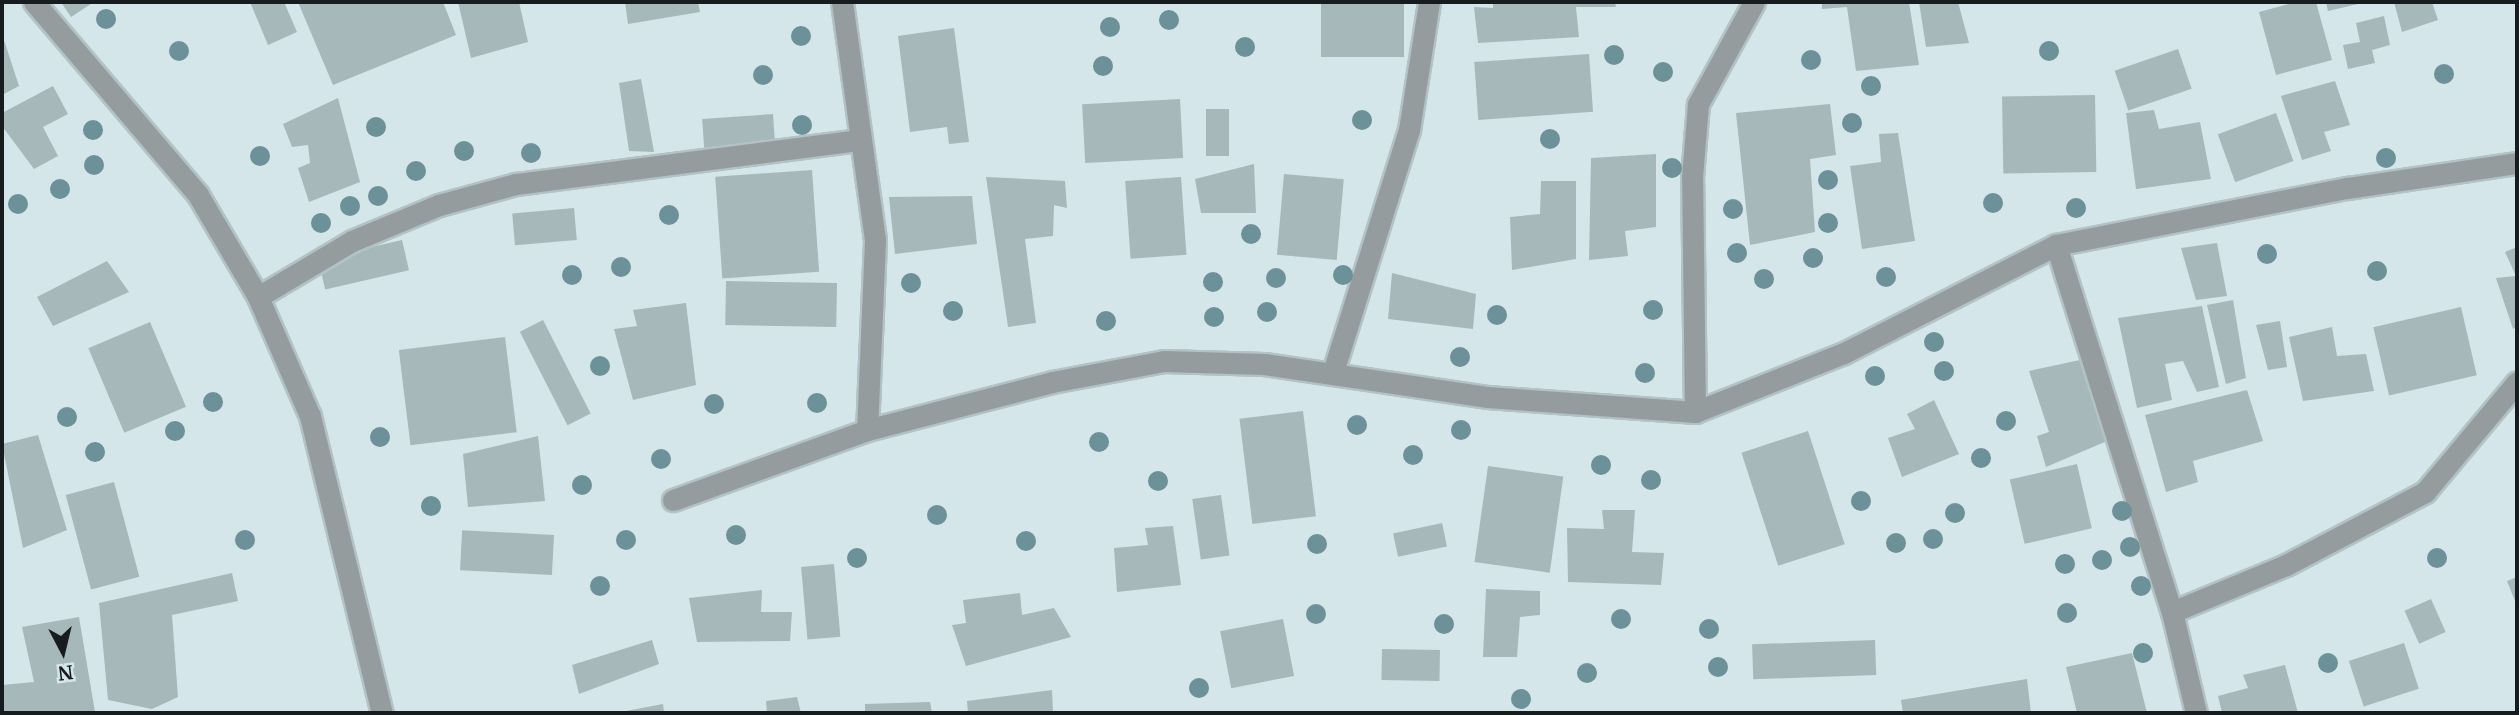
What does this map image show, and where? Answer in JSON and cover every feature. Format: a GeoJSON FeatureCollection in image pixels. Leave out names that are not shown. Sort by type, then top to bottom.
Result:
{"type":"FeatureCollection","features":[{"type":"Feature","properties":{"kind":"street"},"geometry":{"type":"LineString","coordinates":[[34,2],[198,195],[258,297],[310,416],[382,713]]}},
{"type":"Feature","properties":{"kind":"street"},"geometry":{"type":"LineString","coordinates":[[842,2],[875,242],[867,430]]}},
{"type":"Feature","properties":{"kind":"street"},"geometry":{"type":"LineString","coordinates":[[1333,372],[1409,130],[1429,2]]}},
{"type":"Feature","properties":{"kind":"street"},"geometry":{"type":"LineString","coordinates":[[1695,412],[1692,177],[1698,104],[1754,2]]}},
{"type":"Feature","properties":{"kind":"street"},"geometry":{"type":"LineString","coordinates":[[258,297],[352,241],[439,205],[516,184],[859,140]]}},
{"type":"Feature","properties":{"kind":"street"},"geometry":{"type":"LineString","coordinates":[[673,500],[867,430],[1052,382],[1164,361],[1333,372],[1487,397],[1695,412],[1844,353],[2056,245],[2347,188],[2517,163]]}},
{"type":"Feature","properties":{"kind":"street"},"geometry":{"type":"LineString","coordinates":[[2056,245],[2172,612],[2196,713]]}},
{"type":"Feature","properties":{"kind":"street"},"geometry":{"type":"LineString","coordinates":[[2172,612],[2286,565],[2425,492],[2517,382]]}},
{"type":"Feature","properties":{"kind":"building"},"geometry":{"type":"Polygon","coordinates":[[[61,2],[94,2],[71,17],[61,2]]]}},
{"type":"Feature","properties":{"kind":"building"},"geometry":{"type":"Polygon","coordinates":[[[250,2],[284,2],[297,32],[268,45],[250,2]]]}},
{"type":"Feature","properties":{"kind":"building"},"geometry":{"type":"Polygon","coordinates":[[[298,2],[443,2],[456,35],[333,85],[298,2]]]}},
{"type":"Feature","properties":{"kind":"building"},"geometry":{"type":"Polygon","coordinates":[[[458,2],[519,2],[528,42],[471,58],[458,2]]]}},
{"type":"Feature","properties":{"kind":"building"},"geometry":{"type":"Polygon","coordinates":[[[625,2],[698,2],[700,12],[628,24],[625,2]]]}},
{"type":"Feature","properties":{"kind":"building"},"geometry":{"type":"Polygon","coordinates":[[[1321,2],[1404,2],[1404,57],[1321,57],[1321,2]]]}},
{"type":"Feature","properties":{"kind":"building"},"geometry":{"type":"Polygon","coordinates":[[[1493,2],[1615,2],[1616,7],[1576,7],[1579,37],[1478,43],[1474,7],[1493,8],[1493,2]]]}},
{"type":"Feature","properties":{"kind":"building"},"geometry":{"type":"Polygon","coordinates":[[[1822,2],[1909,2],[1919,65],[1856,71],[1847,7],[1822,9],[1822,2]]]}},
{"type":"Feature","properties":{"kind":"building"},"geometry":{"type":"Polygon","coordinates":[[[1919,2],[1958,2],[1969,43],[1926,47],[1919,2]]]}},
{"type":"Feature","properties":{"kind":"building"},"geometry":{"type":"Polygon","coordinates":[[[2296,2],[2316,2],[2332,60],[2276,75],[2259,12],[2296,2]]]}},
{"type":"Feature","properties":{"kind":"building"},"geometry":{"type":"Polygon","coordinates":[[[2326,2],[2358,2],[2358,4],[2328,11],[2326,2]]]}},
{"type":"Feature","properties":{"kind":"building"},"geometry":{"type":"Polygon","coordinates":[[[2394,2],[2432,2],[2438,20],[2402,32],[2394,2]]]}},
{"type":"Feature","properties":{"kind":"building"},"geometry":{"type":"Polygon","coordinates":[[[2384,16],[2390,45],[2372,50],[2375,63],[2348,69],[2343,45],[2360,42],[2356,23],[2384,16]]]}},
{"type":"Feature","properties":{"kind":"building"},"geometry":{"type":"Polygon","coordinates":[[[954,28],[969,142],[949,144],[947,127],[910,132],[898,36],[954,28]]]}},
{"type":"Feature","properties":{"kind":"building"},"geometry":{"type":"Polygon","coordinates":[[[2,34],[19,86],[2,95],[2,34]]]}},
{"type":"Feature","properties":{"kind":"building"},"geometry":{"type":"Polygon","coordinates":[[[2178,49],[2192,89],[2128,111],[2115,71],[2178,49]]]}},
{"type":"Feature","properties":{"kind":"building"},"geometry":{"type":"Polygon","coordinates":[[[1589,54],[1593,112],[1478,120],[1474,62],[1589,54]]]}},
{"type":"Feature","properties":{"kind":"building"},"geometry":{"type":"Polygon","coordinates":[[[641,79],[654,152],[629,151],[619,83],[641,79]]]}},
{"type":"Feature","properties":{"kind":"building"},"geometry":{"type":"Polygon","coordinates":[[[2335,81],[2350,125],[2324,132],[2331,151],[2302,160],[2281,96],[2335,81]]]}},
{"type":"Feature","properties":{"kind":"building"},"geometry":{"type":"Polygon","coordinates":[[[53,86],[68,114],[43,127],[58,156],[34,169],[2,126],[2,113],[53,86]]]}},
{"type":"Feature","properties":{"kind":"building"},"geometry":{"type":"Polygon","coordinates":[[[2095,95],[2096,172],[2003,174],[2002,97],[2095,95]]]}},
{"type":"Feature","properties":{"kind":"building"},"geometry":{"type":"Polygon","coordinates":[[[338,98],[360,182],[309,202],[298,168],[310,163],[308,145],[292,147],[283,124],[338,98]]]}},
{"type":"Feature","properties":{"kind":"building"},"geometry":{"type":"Polygon","coordinates":[[[1180,99],[1183,158],[1085,163],[1082,104],[1180,99]]]}},
{"type":"Feature","properties":{"kind":"building"},"geometry":{"type":"Polygon","coordinates":[[[1830,104],[1836,155],[1810,159],[1815,232],[1750,245],[1736,113],[1830,104]]]}},
{"type":"Feature","properties":{"kind":"building"},"geometry":{"type":"Polygon","coordinates":[[[1206,109],[1229,109],[1229,156],[1206,156],[1206,109]]]}},
{"type":"Feature","properties":{"kind":"building"},"geometry":{"type":"Polygon","coordinates":[[[2154,110],[2159,129],[2200,122],[2211,179],[2136,189],[2126,113],[2154,110]]]}},
{"type":"Feature","properties":{"kind":"building"},"geometry":{"type":"Polygon","coordinates":[[[2276,113],[2293,161],[2235,182],[2218,134],[2276,113]]]}},
{"type":"Feature","properties":{"kind":"building"},"geometry":{"type":"Polygon","coordinates":[[[773,114],[775,143],[704,148],[702,119],[773,114]]]}},
{"type":"Feature","properties":{"kind":"building"},"geometry":{"type":"Polygon","coordinates":[[[1898,133],[1915,241],[1862,249],[1850,166],[1881,162],[1879,134],[1898,133]]]}},
{"type":"Feature","properties":{"kind":"building"},"geometry":{"type":"Polygon","coordinates":[[[1656,154],[1656,227],[1625,231],[1628,256],[1589,260],[1591,158],[1656,154]]]}},
{"type":"Feature","properties":{"kind":"building"},"geometry":{"type":"Polygon","coordinates":[[[1254,164],[1256,213],[1201,213],[1195,179],[1254,164]]]}},
{"type":"Feature","properties":{"kind":"building"},"geometry":{"type":"Polygon","coordinates":[[[812,170],[819,272],[722,279],[715,177],[812,170]]]}},
{"type":"Feature","properties":{"kind":"building"},"geometry":{"type":"Polygon","coordinates":[[[1284,174],[1344,179],[1337,260],[1277,255],[1284,174]]]}},
{"type":"Feature","properties":{"kind":"building"},"geometry":{"type":"Polygon","coordinates":[[[986,177],[1065,181],[1067,208],[1054,205],[1053,236],[1025,239],[1036,323],[1008,327],[986,177]]]}},
{"type":"Feature","properties":{"kind":"building"},"geometry":{"type":"Polygon","coordinates":[[[1181,177],[1186,255],[1131,259],[1125,181],[1181,177]]]}},
{"type":"Feature","properties":{"kind":"building"},"geometry":{"type":"Polygon","coordinates":[[[1541,181],[1576,181],[1576,259],[1512,270],[1510,217],[1540,214],[1541,181]]]}},
{"type":"Feature","properties":{"kind":"building"},"geometry":{"type":"Polygon","coordinates":[[[972,196],[977,244],[895,254],[889,197],[972,196]]]}},
{"type":"Feature","properties":{"kind":"building"},"geometry":{"type":"Polygon","coordinates":[[[574,208],[577,240],[515,245],[512,213],[574,208]]]}},
{"type":"Feature","properties":{"kind":"building"},"geometry":{"type":"Polygon","coordinates":[[[402,240],[409,270],[325,290],[318,259],[402,240]]]}},
{"type":"Feature","properties":{"kind":"building"},"geometry":{"type":"Polygon","coordinates":[[[2217,243],[2227,296],[2196,300],[2181,248],[2217,243]]]}},
{"type":"Feature","properties":{"kind":"building"},"geometry":{"type":"Polygon","coordinates":[[[2517,247],[2517,327],[2513,329],[2496,278],[2516,276],[2505,252],[2517,247]]]}},
{"type":"Feature","properties":{"kind":"building"},"geometry":{"type":"Polygon","coordinates":[[[107,261],[129,292],[53,326],[37,297],[107,261]]]}},
{"type":"Feature","properties":{"kind":"building"},"geometry":{"type":"Polygon","coordinates":[[[1392,273],[1476,294],[1473,329],[1388,319],[1392,273]]]}},
{"type":"Feature","properties":{"kind":"building"},"geometry":{"type":"Polygon","coordinates":[[[726,281],[837,283],[836,327],[725,325],[726,281]]]}},
{"type":"Feature","properties":{"kind":"building"},"geometry":{"type":"Polygon","coordinates":[[[2233,300],[2246,378],[2226,384],[2207,305],[2233,300]]]}},
{"type":"Feature","properties":{"kind":"building"},"geometry":{"type":"Polygon","coordinates":[[[686,303],[696,385],[633,400],[614,329],[637,326],[633,310],[686,303]]]}},
{"type":"Feature","properties":{"kind":"building"},"geometry":{"type":"Polygon","coordinates":[[[2202,306],[2219,387],[2197,392],[2183,361],[2165,364],[2172,400],[2137,408],[2118,318],[2202,306]]]}},
{"type":"Feature","properties":{"kind":"building"},"geometry":{"type":"Polygon","coordinates":[[[2461,307],[2477,375],[2389,395],[2373,327],[2461,307]]]}},
{"type":"Feature","properties":{"kind":"building"},"geometry":{"type":"Polygon","coordinates":[[[543,320],[591,414],[568,425],[520,332],[543,320]]]}},
{"type":"Feature","properties":{"kind":"building"},"geometry":{"type":"Polygon","coordinates":[[[2280,321],[2287,367],[2268,370],[2256,325],[2280,321]]]}},
{"type":"Feature","properties":{"kind":"building"},"geometry":{"type":"Polygon","coordinates":[[[150,322],[186,407],[124,433],[88,348],[150,322]]]}},
{"type":"Feature","properties":{"kind":"building"},"geometry":{"type":"Polygon","coordinates":[[[2332,327],[2337,356],[2366,354],[2374,391],[2303,401],[2289,337],[2332,327]]]}},
{"type":"Feature","properties":{"kind":"building"},"geometry":{"type":"Polygon","coordinates":[[[505,337],[517,432],[410,445],[399,350],[505,337]]]}},
{"type":"Feature","properties":{"kind":"building"},"geometry":{"type":"Polygon","coordinates":[[[2080,360],[2107,441],[2046,467],[2037,436],[2049,432],[2029,371],[2080,360]]]}},
{"type":"Feature","properties":{"kind":"building"},"geometry":{"type":"Polygon","coordinates":[[[2247,390],[2263,441],[2193,461],[2198,482],[2166,492],[2145,415],[2247,390]]]}},
{"type":"Feature","properties":{"kind":"building"},"geometry":{"type":"Polygon","coordinates":[[[1934,400],[1959,454],[1902,477],[1888,438],[1915,429],[1907,414],[1934,400]]]}},
{"type":"Feature","properties":{"kind":"building"},"geometry":{"type":"Polygon","coordinates":[[[1303,411],[1316,516],[1252,524],[1239,419],[1303,411]]]}},
{"type":"Feature","properties":{"kind":"building"},"geometry":{"type":"Polygon","coordinates":[[[1808,431],[1845,544],[1778,566],[1741,453],[1808,431]]]}},
{"type":"Feature","properties":{"kind":"building"},"geometry":{"type":"Polygon","coordinates":[[[38,435],[67,530],[23,548],[2,444],[38,435]]]}},
{"type":"Feature","properties":{"kind":"building"},"geometry":{"type":"Polygon","coordinates":[[[538,436],[545,501],[468,507],[463,454],[538,436]]]}},
{"type":"Feature","properties":{"kind":"building"},"geometry":{"type":"Polygon","coordinates":[[[2077,464],[2092,528],[2025,544],[2010,480],[2077,464]]]}},
{"type":"Feature","properties":{"kind":"building"},"geometry":{"type":"Polygon","coordinates":[[[1488,466],[1563,477],[1550,573],[1475,562],[1488,466]]]}},
{"type":"Feature","properties":{"kind":"building"},"geometry":{"type":"Polygon","coordinates":[[[114,482],[139,577],[91,590],[66,495],[114,482]]]}},
{"type":"Feature","properties":{"kind":"building"},"geometry":{"type":"Polygon","coordinates":[[[1221,495],[1229,555],[1201,559],[1192,499],[1221,495]]]}},
{"type":"Feature","properties":{"kind":"building"},"geometry":{"type":"Polygon","coordinates":[[[1602,510],[1635,510],[1632,552],[1664,553],[1661,585],[1568,582],[1567,528],[1604,529],[1602,510]]]}},
{"type":"Feature","properties":{"kind":"building"},"geometry":{"type":"Polygon","coordinates":[[[1442,523],[1447,546],[1398,557],[1393,533],[1442,523]]]}},
{"type":"Feature","properties":{"kind":"building"},"geometry":{"type":"Polygon","coordinates":[[[1173,526],[1181,585],[1117,592],[1114,548],[1148,545],[1145,528],[1173,526]]]}},
{"type":"Feature","properties":{"kind":"building"},"geometry":{"type":"Polygon","coordinates":[[[462,530],[554,535],[552,575],[460,570],[462,530]]]}},
{"type":"Feature","properties":{"kind":"building"},"geometry":{"type":"Polygon","coordinates":[[[834,564],[840,637],[807,640],[801,567],[834,564]]]}},
{"type":"Feature","properties":{"kind":"building"},"geometry":{"type":"Polygon","coordinates":[[[232,573],[238,601],[172,615],[178,697],[152,709],[108,700],[99,603],[232,573]]]}},
{"type":"Feature","properties":{"kind":"building"},"geometry":{"type":"Polygon","coordinates":[[[2517,577],[2517,606],[2507,581],[2517,577]]]}},
{"type":"Feature","properties":{"kind":"building"},"geometry":{"type":"Polygon","coordinates":[[[1486,589],[1540,591],[1540,615],[1520,617],[1517,657],[1483,657],[1486,589]]]}},
{"type":"Feature","properties":{"kind":"building"},"geometry":{"type":"Polygon","coordinates":[[[762,590],[761,612],[792,612],[790,641],[697,642],[689,598],[762,590]]]}},
{"type":"Feature","properties":{"kind":"building"},"geometry":{"type":"Polygon","coordinates":[[[1020,593],[1022,615],[1054,608],[1071,637],[966,666],[952,625],[966,623],[963,600],[1020,593]]]}},
{"type":"Feature","properties":{"kind":"building"},"geometry":{"type":"Polygon","coordinates":[[[2431,599],[2446,632],[2419,644],[2405,611],[2431,599]]]}},
{"type":"Feature","properties":{"kind":"building"},"geometry":{"type":"Polygon","coordinates":[[[79,617],[95,712],[2,713],[2,685],[34,682],[22,627],[79,617]]]}},
{"type":"Feature","properties":{"kind":"building"},"geometry":{"type":"Polygon","coordinates":[[[1283,619],[1294,676],[1231,688],[1220,631],[1283,619]]]}},
{"type":"Feature","properties":{"kind":"building"},"geometry":{"type":"Polygon","coordinates":[[[652,640],[659,664],[579,694],[572,665],[652,640]]]}},
{"type":"Feature","properties":{"kind":"building"},"geometry":{"type":"Polygon","coordinates":[[[1875,640],[1876,675],[1753,679],[1752,644],[1875,640]]]}},
{"type":"Feature","properties":{"kind":"building"},"geometry":{"type":"Polygon","coordinates":[[[2404,643],[2419,689],[2364,707],[2349,661],[2404,643]]]}},
{"type":"Feature","properties":{"kind":"building"},"geometry":{"type":"Polygon","coordinates":[[[1382,649],[1440,650],[1439,681],[1381,680],[1382,649]]]}},
{"type":"Feature","properties":{"kind":"building"},"geometry":{"type":"Polygon","coordinates":[[[2132,653],[2147,713],[2077,713],[2066,667],[2132,653]]]}},
{"type":"Feature","properties":{"kind":"building"},"geometry":{"type":"Polygon","coordinates":[[[2285,665],[2298,713],[2222,713],[2218,696],[2248,688],[2243,675],[2285,665]]]}},
{"type":"Feature","properties":{"kind":"building"},"geometry":{"type":"Polygon","coordinates":[[[2027,679],[2031,713],[1903,713],[1901,700],[2027,679]]]}},
{"type":"Feature","properties":{"kind":"building"},"geometry":{"type":"Polygon","coordinates":[[[1052,690],[1053,713],[968,713],[967,701],[1052,690]]]}},
{"type":"Feature","properties":{"kind":"building"},"geometry":{"type":"Polygon","coordinates":[[[797,697],[801,713],[767,713],[766,701],[797,697]]]}},
{"type":"Feature","properties":{"kind":"building"},"geometry":{"type":"Polygon","coordinates":[[[930,702],[932,713],[865,713],[865,704],[930,702]]]}},
{"type":"Feature","properties":{"kind":"building"},"geometry":{"type":"Polygon","coordinates":[[[663,704],[664,713],[621,713],[621,712],[663,704]]]}}]}
